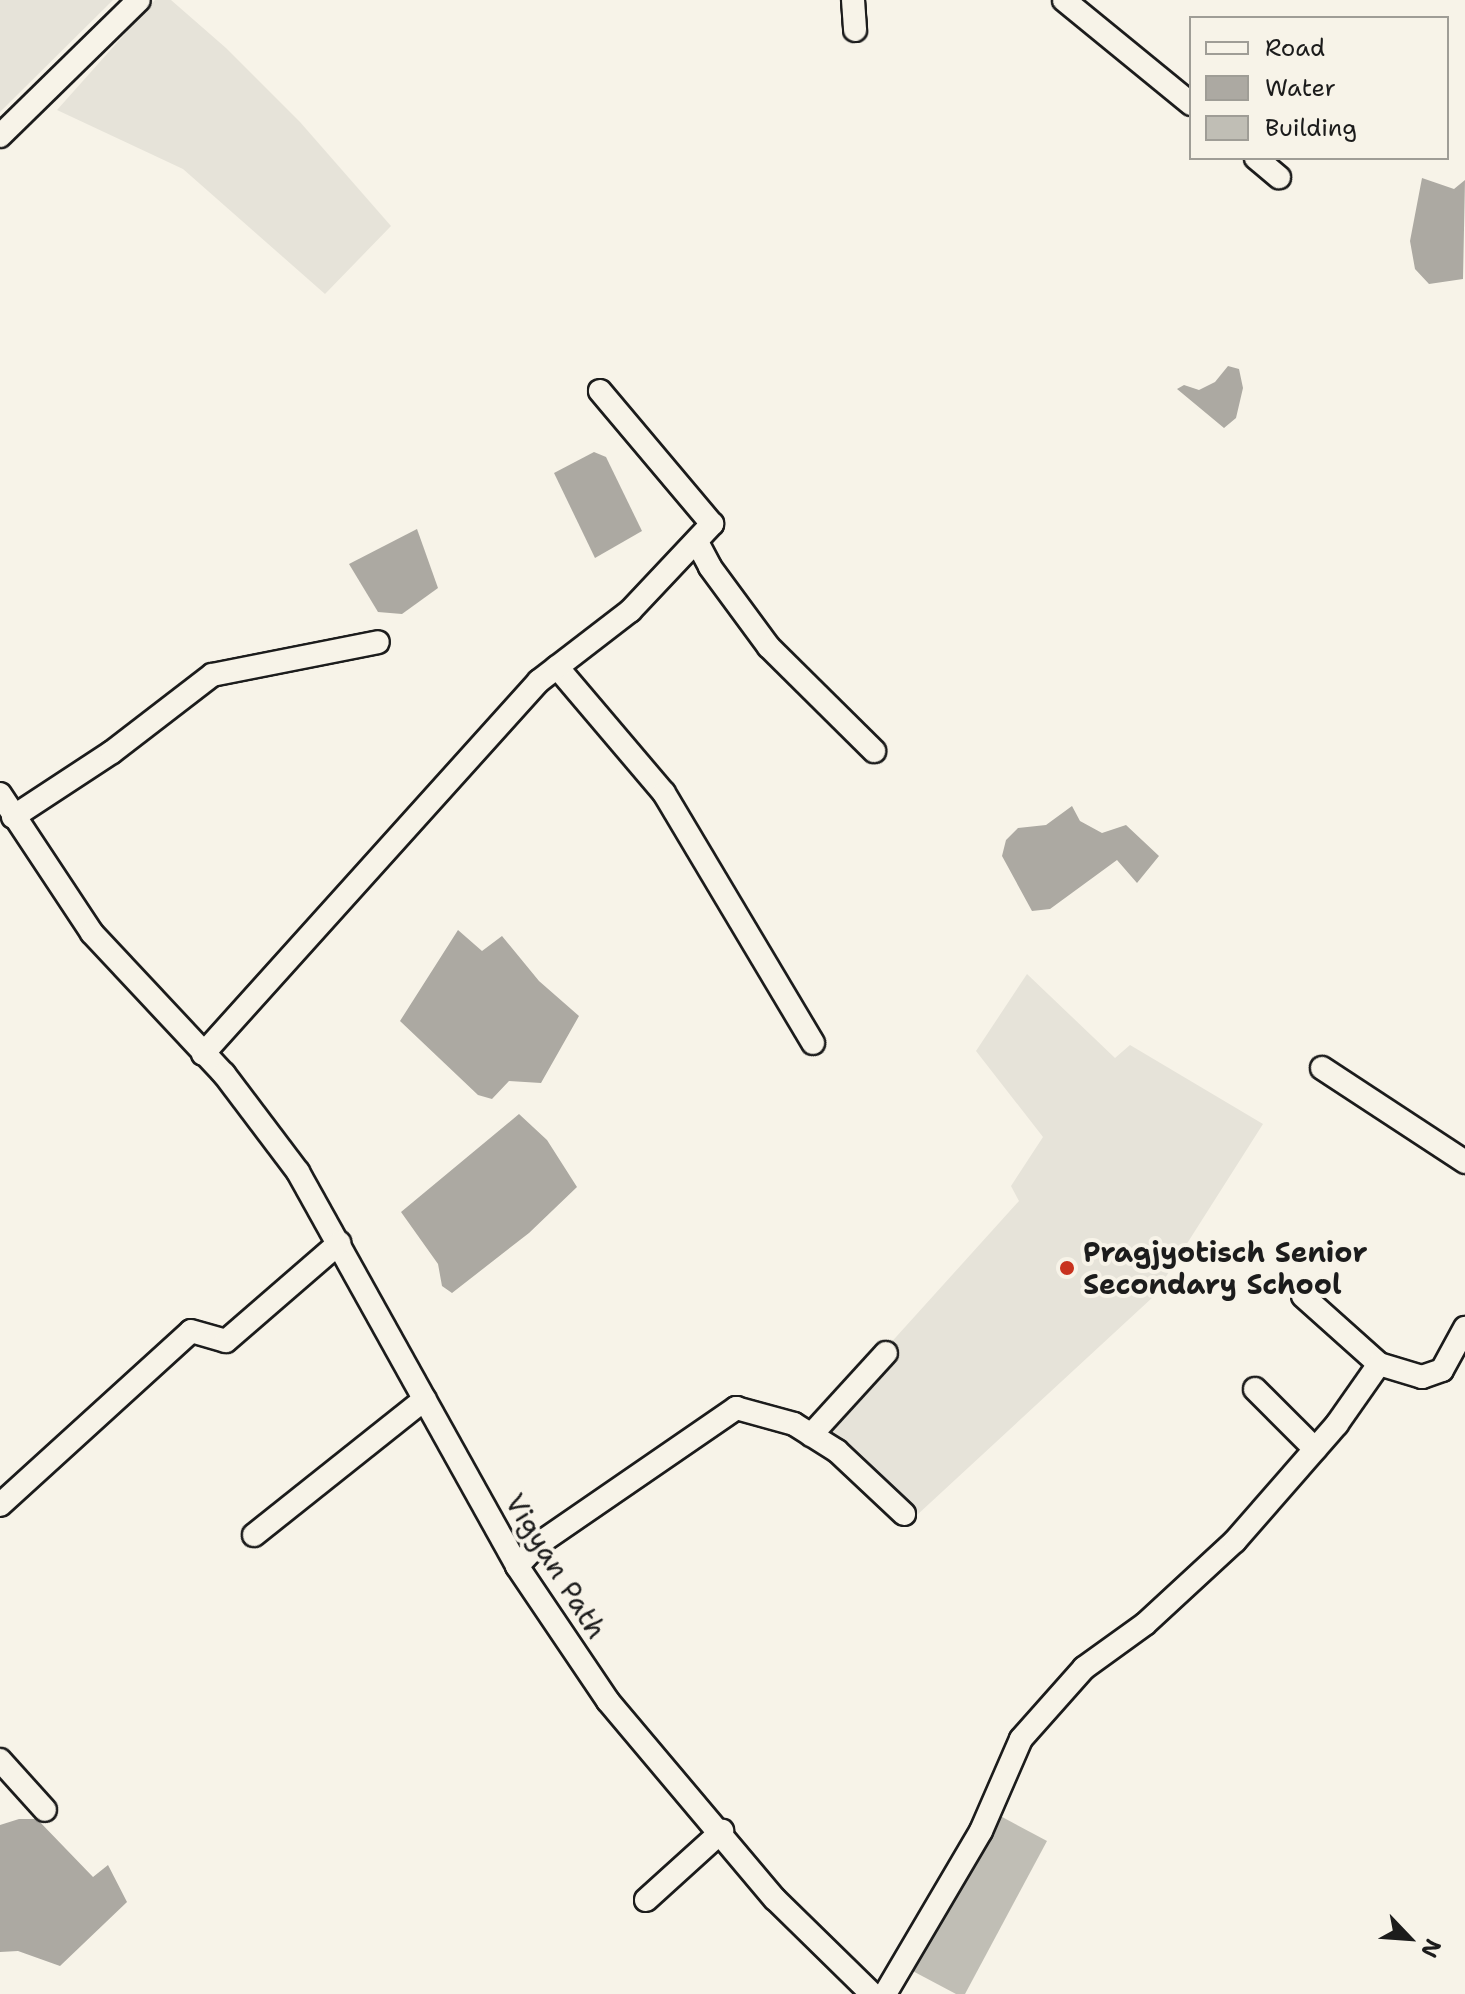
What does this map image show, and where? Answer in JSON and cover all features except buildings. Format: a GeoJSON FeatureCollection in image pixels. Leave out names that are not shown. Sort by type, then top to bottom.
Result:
{"type":"FeatureCollection","features":[{"type":"Feature","properties":{"kind":"street"},"geometry":{"type":"LineString","coordinates":[[0,136],[139,0]]}},
{"type":"Feature","properties":{"kind":"street"},"geometry":{"type":"LineString","coordinates":[[853,0],[855,30]]}},
{"type":"Feature","properties":{"kind":"street"},"geometry":{"type":"LineString","coordinates":[[1064,0],[1189,102]]}},
{"type":"Feature","properties":{"kind":"street"},"geometry":{"type":"LineString","coordinates":[[1258,160],[1279,177]]}},
{"type":"Feature","properties":{"kind":"street"},"geometry":{"type":"LineString","coordinates":[[203,1054],[459,767],[557,667],[630,611],[698,544],[712,524],[600,391]]}},
{"type":"Feature","properties":{"kind":"street"},"geometry":{"type":"LineString","coordinates":[[698,544],[710,567],[769,647],[874,751]]}},
{"type":"Feature","properties":{"kind":"street"},"geometry":{"type":"LineString","coordinates":[[13,817],[112,752],[212,675],[378,642]]}},
{"type":"Feature","properties":{"kind":"street"},"geometry":{"type":"LineString","coordinates":[[557,667],[664,793],[813,1043]]}},
{"type":"Feature","properties":{"kind":"street","name":"Vigyan Path"},"geometry":{"type":"LineString","coordinates":[[0,794],[92,933],[261,1119],[339,1243],[517,1566],[608,1701],[722,1831],[775,1899],[872,1994]]}},
{"type":"Feature","properties":{"kind":"street"},"geometry":{"type":"LineString","coordinates":[[1322,1068],[1465,1162]]}},
{"type":"Feature","properties":{"kind":"street"},"geometry":{"type":"LineString","coordinates":[[0,1505],[191,1331],[226,1341],[339,1243]]}},
{"type":"Feature","properties":{"kind":"street"},"geometry":{"type":"LineString","coordinates":[[1303,1296],[1379,1364],[1422,1377],[1442,1370],[1465,1328]]}},
{"type":"Feature","properties":{"kind":"street"},"geometry":{"type":"LineString","coordinates":[[811,1435],[886,1353]]}},
{"type":"Feature","properties":{"kind":"street"},"geometry":{"type":"LineString","coordinates":[[885,1994],[981,1831],[1021,1739],[1084,1668],[1145,1624],[1235,1541],[1315,1449],[1379,1364]]}},
{"type":"Feature","properties":{"kind":"street"},"geometry":{"type":"LineString","coordinates":[[1255,1389],[1315,1449]]}},
{"type":"Feature","properties":{"kind":"street"},"geometry":{"type":"LineString","coordinates":[[254,1535],[425,1399]]}},
{"type":"Feature","properties":{"kind":"street"},"geometry":{"type":"LineString","coordinates":[[517,1566],[537,1545],[736,1408],[794,1424],[879,1485],[904,1514]]}},
{"type":"Feature","properties":{"kind":"street"},"geometry":{"type":"LineString","coordinates":[[0,1760],[45,1810]]}},
{"type":"Feature","properties":{"kind":"street"},"geometry":{"type":"LineString","coordinates":[[646,1900],[722,1831]]}},
{"type":"Feature","properties":{"kind":"shaded area"},"geometry":{"type":"Polygon","coordinates":[[[0,0],[113,0],[0,112],[0,0]]]}},
{"type":"Feature","properties":{"kind":"shaded area"},"geometry":{"type":"Polygon","coordinates":[[[155,0],[171,0],[226,48],[300,122],[391,226],[325,294],[183,169],[57,110],[155,0]]]}},
{"type":"Feature","properties":{"kind":"shaded area","name":"Pragjyotisch Senior Secondary School"},"geometry":{"type":"Polygon","coordinates":[[[1027,974],[1115,1058],[1130,1045],[1263,1124],[1153,1297],[904,1527],[855,1476],[802,1441],[1019,1201],[1011,1186],[1043,1137],[976,1051],[1027,974]]]}},
{"type":"Feature","properties":{"kind":"water"},"geometry":{"type":"Polygon","coordinates":[[[1422,178],[1454,189],[1465,180],[1463,279],[1429,284],[1415,269],[1410,241],[1422,178]]]}},
{"type":"Feature","properties":{"kind":"water"},"geometry":{"type":"Polygon","coordinates":[[[1228,366],[1239,369],[1243,388],[1236,418],[1224,428],[1177,389],[1184,385],[1199,390],[1215,382],[1228,366]]]}},
{"type":"Feature","properties":{"kind":"water"},"geometry":{"type":"Polygon","coordinates":[[[594,452],[606,457],[642,531],[595,558],[554,473],[594,452]]]}},
{"type":"Feature","properties":{"kind":"water"},"geometry":{"type":"Polygon","coordinates":[[[417,529],[438,588],[402,614],[378,612],[349,564],[417,529]]]}},
{"type":"Feature","properties":{"kind":"water"},"geometry":{"type":"Polygon","coordinates":[[[1072,806],[1080,821],[1102,833],[1126,825],[1159,856],[1137,883],[1117,860],[1050,909],[1032,911],[1002,856],[1006,840],[1018,828],[1046,825],[1072,806]]]}},
{"type":"Feature","properties":{"kind":"water"},"geometry":{"type":"Polygon","coordinates":[[[458,930],[482,951],[502,936],[539,981],[579,1016],[541,1083],[509,1081],[492,1099],[478,1095],[400,1021],[458,930]]]}},
{"type":"Feature","properties":{"kind":"water"},"geometry":{"type":"Polygon","coordinates":[[[519,1114],[547,1140],[577,1187],[529,1233],[452,1293],[442,1286],[438,1264],[401,1212],[519,1114]]]}},
{"type":"Feature","properties":{"kind":"water"},"geometry":{"type":"Polygon","coordinates":[[[19,1819],[37,1819],[93,1877],[108,1865],[127,1902],[60,1966],[18,1951],[0,1952],[0,1825],[19,1819]]]}},
{"type":"Feature","properties":{"kind":"place","name":"Pragjyotisch Senior Secondary School"},"geometry":{"type":"Point","coordinates":[1067,1268]}}]}
